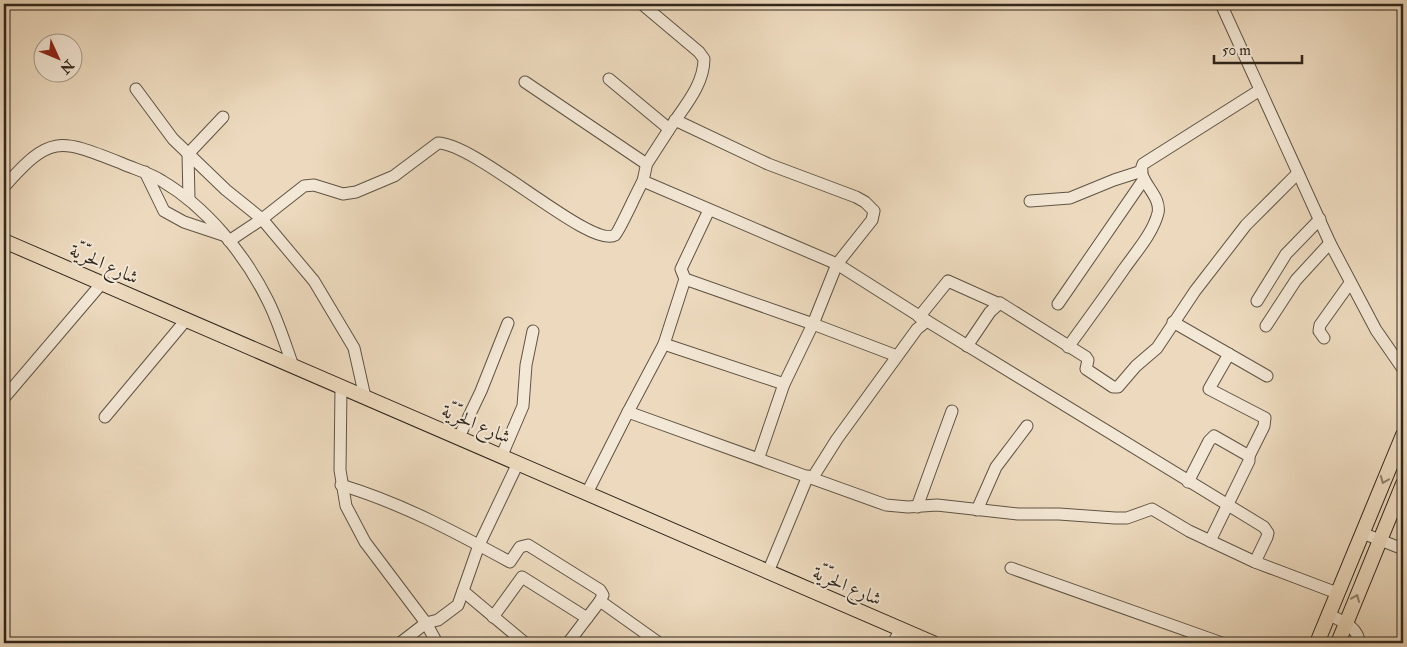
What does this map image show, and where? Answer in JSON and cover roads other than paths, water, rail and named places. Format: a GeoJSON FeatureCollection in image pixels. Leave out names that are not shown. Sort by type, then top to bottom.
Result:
{"type":"FeatureCollection","features":[{"type":"Feature","properties":{"kind":"main road","name":"شارع الحرّيّة"},"geometry":{"type":"LineString","coordinates":[[4,241],[933,643]]}},
{"type":"Feature","properties":{"kind":"main road"},"geometry":{"type":"LineString","coordinates":[[1316,643],[1403,435]]}},
{"type":"Feature","properties":{"kind":"main road"},"geometry":{"type":"LineString","coordinates":[[1338,643],[1403,484]]}},
{"type":"Feature","properties":{"kind":"street"},"geometry":{"type":"LineString","coordinates":[[145,172],[164,211],[184,222],[227,238],[262,219],[304,186],[317,186],[343,194],[356,192],[394,176],[438,144],[449,146],[479,160],[569,220],[604,236],[612,236],[619,230],[634,194],[643,182],[646,165],[703,74],[704,59],[699,52],[642,4]]}},
{"type":"Feature","properties":{"kind":"street"},"geometry":{"type":"LineString","coordinates":[[1221,4],[1330,243],[1376,330],[1403,369]]}},
{"type":"Feature","properties":{"kind":"street"},"geometry":{"type":"LineString","coordinates":[[609,79],[663,122],[865,202],[874,211],[872,220],[837,264],[813,324],[784,384],[759,458]]}},
{"type":"Feature","properties":{"kind":"street"},"geometry":{"type":"LineString","coordinates":[[525,82],[646,165]]}},
{"type":"Feature","properties":{"kind":"street"},"geometry":{"type":"LineString","coordinates":[[136,90],[166,130],[188,154],[226,190],[262,219],[314,281],[354,348],[365,397]]}},
{"type":"Feature","properties":{"kind":"street"},"geometry":{"type":"LineString","coordinates":[[1068,347],[1138,249],[1157,215],[1158,202],[1143,175],[1142,166],[1260,90]]}},
{"type":"Feature","properties":{"kind":"street"},"geometry":{"type":"LineString","coordinates":[[188,199],[188,154],[223,117]]}},
{"type":"Feature","properties":{"kind":"street"},"geometry":{"type":"LineString","coordinates":[[4,188],[31,158],[55,145],[81,147],[162,180],[188,199],[227,238],[267,299],[293,366]]}},
{"type":"Feature","properties":{"kind":"street"},"geometry":{"type":"LineString","coordinates":[[768,572],[810,477],[917,329],[948,281],[997,303],[1002,303],[1088,359],[1086,369],[1116,387],[1157,348],[1246,225],[1298,174]]}},
{"type":"Feature","properties":{"kind":"street"},"geometry":{"type":"LineString","coordinates":[[1030,201],[1067,199],[1114,180],[1143,175]]}},
{"type":"Feature","properties":{"kind":"street"},"geometry":{"type":"LineString","coordinates":[[1058,304],[1143,175]]}},
{"type":"Feature","properties":{"kind":"street"},"geometry":{"type":"LineString","coordinates":[[643,182],[837,264],[923,319],[1227,505],[1266,530],[1267,537],[1255,562]]}},
{"type":"Feature","properties":{"kind":"street"},"geometry":{"type":"LineString","coordinates":[[587,493],[664,344],[685,279],[681,269],[709,210]]}},
{"type":"Feature","properties":{"kind":"street"},"geometry":{"type":"LineString","coordinates":[[1257,301],[1286,254],[1320,220]]}},
{"type":"Feature","properties":{"kind":"street"},"geometry":{"type":"LineString","coordinates":[[1266,326],[1296,280],[1330,243]]}},
{"type":"Feature","properties":{"kind":"street"},"geometry":{"type":"LineString","coordinates":[[685,279],[897,356]]}},
{"type":"Feature","properties":{"kind":"street"},"geometry":{"type":"LineString","coordinates":[[4,398],[102,283]]}},
{"type":"Feature","properties":{"kind":"street"},"geometry":{"type":"LineString","coordinates":[[1324,338],[1319,331],[1320,325],[1350,283]]}},
{"type":"Feature","properties":{"kind":"street"},"geometry":{"type":"LineString","coordinates":[[967,346],[997,303]]}},
{"type":"Feature","properties":{"kind":"street"},"geometry":{"type":"LineString","coordinates":[[105,417],[186,320]]}},
{"type":"Feature","properties":{"kind":"street"},"geometry":{"type":"LineString","coordinates":[[1174,322],[1267,376]]}},
{"type":"Feature","properties":{"kind":"street"},"geometry":{"type":"LineString","coordinates":[[459,437],[481,391],[508,323]]}},
{"type":"Feature","properties":{"kind":"street"},"geometry":{"type":"LineString","coordinates":[[502,455],[523,406],[524,384],[533,331]]}},
{"type":"Feature","properties":{"kind":"street"},"geometry":{"type":"LineString","coordinates":[[664,344],[784,384]]}},
{"type":"Feature","properties":{"kind":"street"},"geometry":{"type":"LineString","coordinates":[[1210,541],[1266,422],[1265,418],[1209,389],[1228,354]]}},
{"type":"Feature","properties":{"kind":"street"},"geometry":{"type":"LineString","coordinates":[[341,387],[339,449],[341,485],[346,506],[355,526],[426,623],[437,643]]}},
{"type":"Feature","properties":{"kind":"street"},"geometry":{"type":"LineString","coordinates":[[917,507],[952,411]]}},
{"type":"Feature","properties":{"kind":"street"},"geometry":{"type":"LineString","coordinates":[[628,412],[886,505],[917,507],[937,505],[977,510],[1122,518],[1152,509],[1210,541],[1255,562],[1337,593]]}},
{"type":"Feature","properties":{"kind":"street"},"geometry":{"type":"LineString","coordinates":[[977,510],[996,467],[1027,426]]}},
{"type":"Feature","properties":{"kind":"street"},"geometry":{"type":"LineString","coordinates":[[1188,482],[1213,437],[1249,456]]}},
{"type":"Feature","properties":{"kind":"street"},"geometry":{"type":"LineString","coordinates":[[400,643],[426,623],[452,612],[460,601],[479,545],[518,463]]}},
{"type":"Feature","properties":{"kind":"street"},"geometry":{"type":"LineString","coordinates":[[341,485],[381,498],[510,562]]}},
{"type":"Feature","properties":{"kind":"street"},"geometry":{"type":"LineString","coordinates":[[1362,534],[1403,549]]}},
{"type":"Feature","properties":{"kind":"street"},"geometry":{"type":"LineString","coordinates":[[568,643],[587,618],[603,595],[600,590],[528,545],[520,547],[508,567],[587,618]]}},
{"type":"Feature","properties":{"kind":"street"},"geometry":{"type":"LineString","coordinates":[[1012,568],[1222,643]]}},
{"type":"Feature","properties":{"kind":"street"},"geometry":{"type":"LineString","coordinates":[[493,616],[522,577]]}},
{"type":"Feature","properties":{"kind":"street"},"geometry":{"type":"LineString","coordinates":[[463,591],[525,643]]}},
{"type":"Feature","properties":{"kind":"street"},"geometry":{"type":"LineString","coordinates":[[600,600],[659,643]]}},
{"type":"Feature","properties":{"kind":"street"},"geometry":{"type":"LineString","coordinates":[[1328,614],[1346,623],[1356,632],[1359,643]]}},
{"type":"Feature","properties":{"kind":"street"},"geometry":{"type":"LineString","coordinates":[[893,643],[901,629]]}}]}
